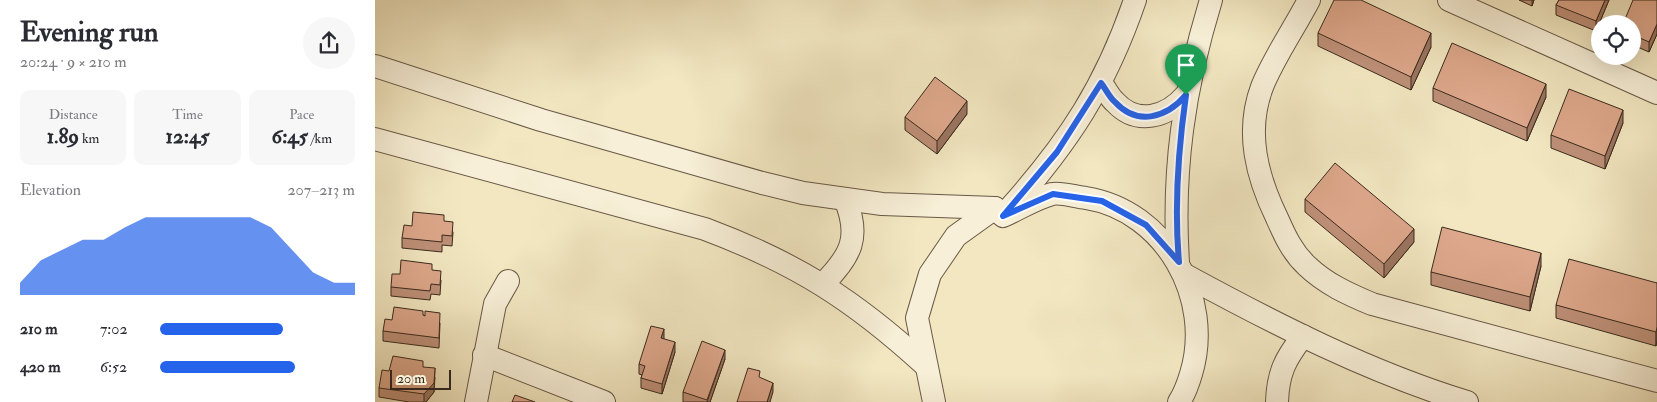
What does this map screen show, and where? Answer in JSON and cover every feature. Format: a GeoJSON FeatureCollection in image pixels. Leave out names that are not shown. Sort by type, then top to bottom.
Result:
{"type":"FeatureCollection","features":[{"type":"Feature","properties":{"kind":"street"},"geometry":{"type":"LineString","coordinates":[[375,66],[541,120],[721,172],[803,192],[845,199],[920,207],[999,212],[1057,152],[1101,83],[1119,46],[1135,0]]}},
{"type":"Feature","properties":{"kind":"street"},"geometry":{"type":"LineString","coordinates":[[1179,402],[1184,394],[1197,355],[1197,314],[1182,269],[1175,221],[1177,179],[1186,95],[1195,54],[1211,0]]}},
{"type":"Feature","properties":{"kind":"street"},"geometry":{"type":"LineString","coordinates":[[1309,0],[1262,87],[1254,120],[1256,161],[1264,192],[1289,246],[1307,266],[1335,288],[1372,304],[1657,380]]}},
{"type":"Feature","properties":{"kind":"street"},"geometry":{"type":"LineString","coordinates":[[1449,0],[1657,93]]}},
{"type":"Feature","properties":{"kind":"street"},"geometry":{"type":"LineString","coordinates":[[1101,83],[1114,102],[1127,112],[1143,117],[1160,116],[1175,108],[1186,95]]}},
{"type":"Feature","properties":{"kind":"street"},"geometry":{"type":"LineString","coordinates":[[375,139],[705,230],[777,259],[823,284],[859,308],[925,365]]}},
{"type":"Feature","properties":{"kind":"street"},"geometry":{"type":"LineString","coordinates":[[934,402],[917,318],[930,274],[957,236],[999,212],[1053,194],[1102,201],[1146,225],[1182,269],[1303,336],[1401,378],[1467,402]]}},
{"type":"Feature","properties":{"kind":"street"},"geometry":{"type":"LineString","coordinates":[[823,284],[843,263],[851,248],[853,223],[845,199]]}},
{"type":"Feature","properties":{"kind":"street"},"geometry":{"type":"LineString","coordinates":[[476,402],[495,304],[508,281]]}},
{"type":"Feature","properties":{"kind":"street"},"geometry":{"type":"LineString","coordinates":[[1277,402],[1278,381],[1287,357],[1303,336]]}},
{"type":"Feature","properties":{"kind":"street"},"geometry":{"type":"LineString","coordinates":[[484,355],[604,402]]}},
{"type":"Feature","properties":{"kind":"building"},"geometry":{"type":"Polygon","coordinates":[[[1334,0],[1361,0],[1431,33],[1411,77],[1318,33],[1334,0]]]}},
{"type":"Feature","properties":{"kind":"building"},"geometry":{"type":"Polygon","coordinates":[[[1559,0],[1605,0],[1599,15],[1591,15],[1591,19],[1556,5],[1559,0]]]}},
{"type":"Feature","properties":{"kind":"building"},"geometry":{"type":"Polygon","coordinates":[[[1633,0],[1657,0],[1657,24],[1649,42],[1641,38],[1641,15],[1627,15],[1633,0]]]}},
{"type":"Feature","properties":{"kind":"building"},"geometry":{"type":"Polygon","coordinates":[[[1452,43],[1546,84],[1527,128],[1433,88],[1452,43]]]}},
{"type":"Feature","properties":{"kind":"building"},"geometry":{"type":"Polygon","coordinates":[[[935,77],[967,101],[937,141],[905,117],[935,77]]]}},
{"type":"Feature","properties":{"kind":"building"},"geometry":{"type":"Polygon","coordinates":[[[1569,89],[1623,110],[1605,156],[1551,135],[1569,89]]]}},
{"type":"Feature","properties":{"kind":"building"},"geometry":{"type":"Polygon","coordinates":[[[1335,163],[1414,229],[1384,264],[1305,199],[1335,163]]]}},
{"type":"Feature","properties":{"kind":"building"},"geometry":{"type":"Polygon","coordinates":[[[413,212],[444,215],[444,221],[453,222],[452,236],[442,235],[442,242],[402,238],[404,225],[412,226],[413,212]]]}},
{"type":"Feature","properties":{"kind":"building"},"geometry":{"type":"Polygon","coordinates":[[[1442,227],[1541,253],[1530,297],[1431,272],[1442,227]]]}},
{"type":"Feature","properties":{"kind":"building"},"geometry":{"type":"Polygon","coordinates":[[[1569,259],[1657,283],[1656,332],[1556,305],[1569,259]]]}},
{"type":"Feature","properties":{"kind":"building"},"geometry":{"type":"Polygon","coordinates":[[[401,260],[432,264],[432,270],[441,271],[440,285],[431,284],[430,291],[391,287],[392,274],[400,274],[401,260]]]}},
{"type":"Feature","properties":{"kind":"building"},"geometry":{"type":"Polygon","coordinates":[[[394,307],[423,311],[425,316],[425,311],[440,313],[439,338],[383,331],[385,319],[392,320],[394,307]]]}},
{"type":"Feature","properties":{"kind":"building"},"geometry":{"type":"Polygon","coordinates":[[[651,326],[664,329],[661,338],[675,342],[662,384],[641,378],[645,366],[639,364],[651,326]]]}},
{"type":"Feature","properties":{"kind":"building"},"geometry":{"type":"Polygon","coordinates":[[[702,341],[725,350],[707,400],[683,392],[702,341]]]}},
{"type":"Feature","properties":{"kind":"building"},"geometry":{"type":"Polygon","coordinates":[[[393,356],[423,361],[423,367],[435,368],[434,383],[424,394],[379,388],[382,370],[389,371],[393,356]]]}},
{"type":"Feature","properties":{"kind":"building"},"geometry":{"type":"Polygon","coordinates":[[[748,368],[760,371],[759,377],[773,383],[767,402],[737,402],[748,368]]]}},
{"type":"Feature","properties":{"kind":"building"},"geometry":{"type":"Polygon","coordinates":[[[515,395],[535,402],[512,402],[515,395]]]}},
{"type":"Feature","properties":{"kind":"route"},"geometry":{"type":"LineString","coordinates":[[1101,83],[1114,102],[1127,112],[1143,117],[1160,116],[1175,108],[1186,95],[1180,137],[1175,221],[1179,262],[1146,225],[1102,201],[1053,194],[1003,216],[1057,152],[1081,118],[1101,83]]}}]}
